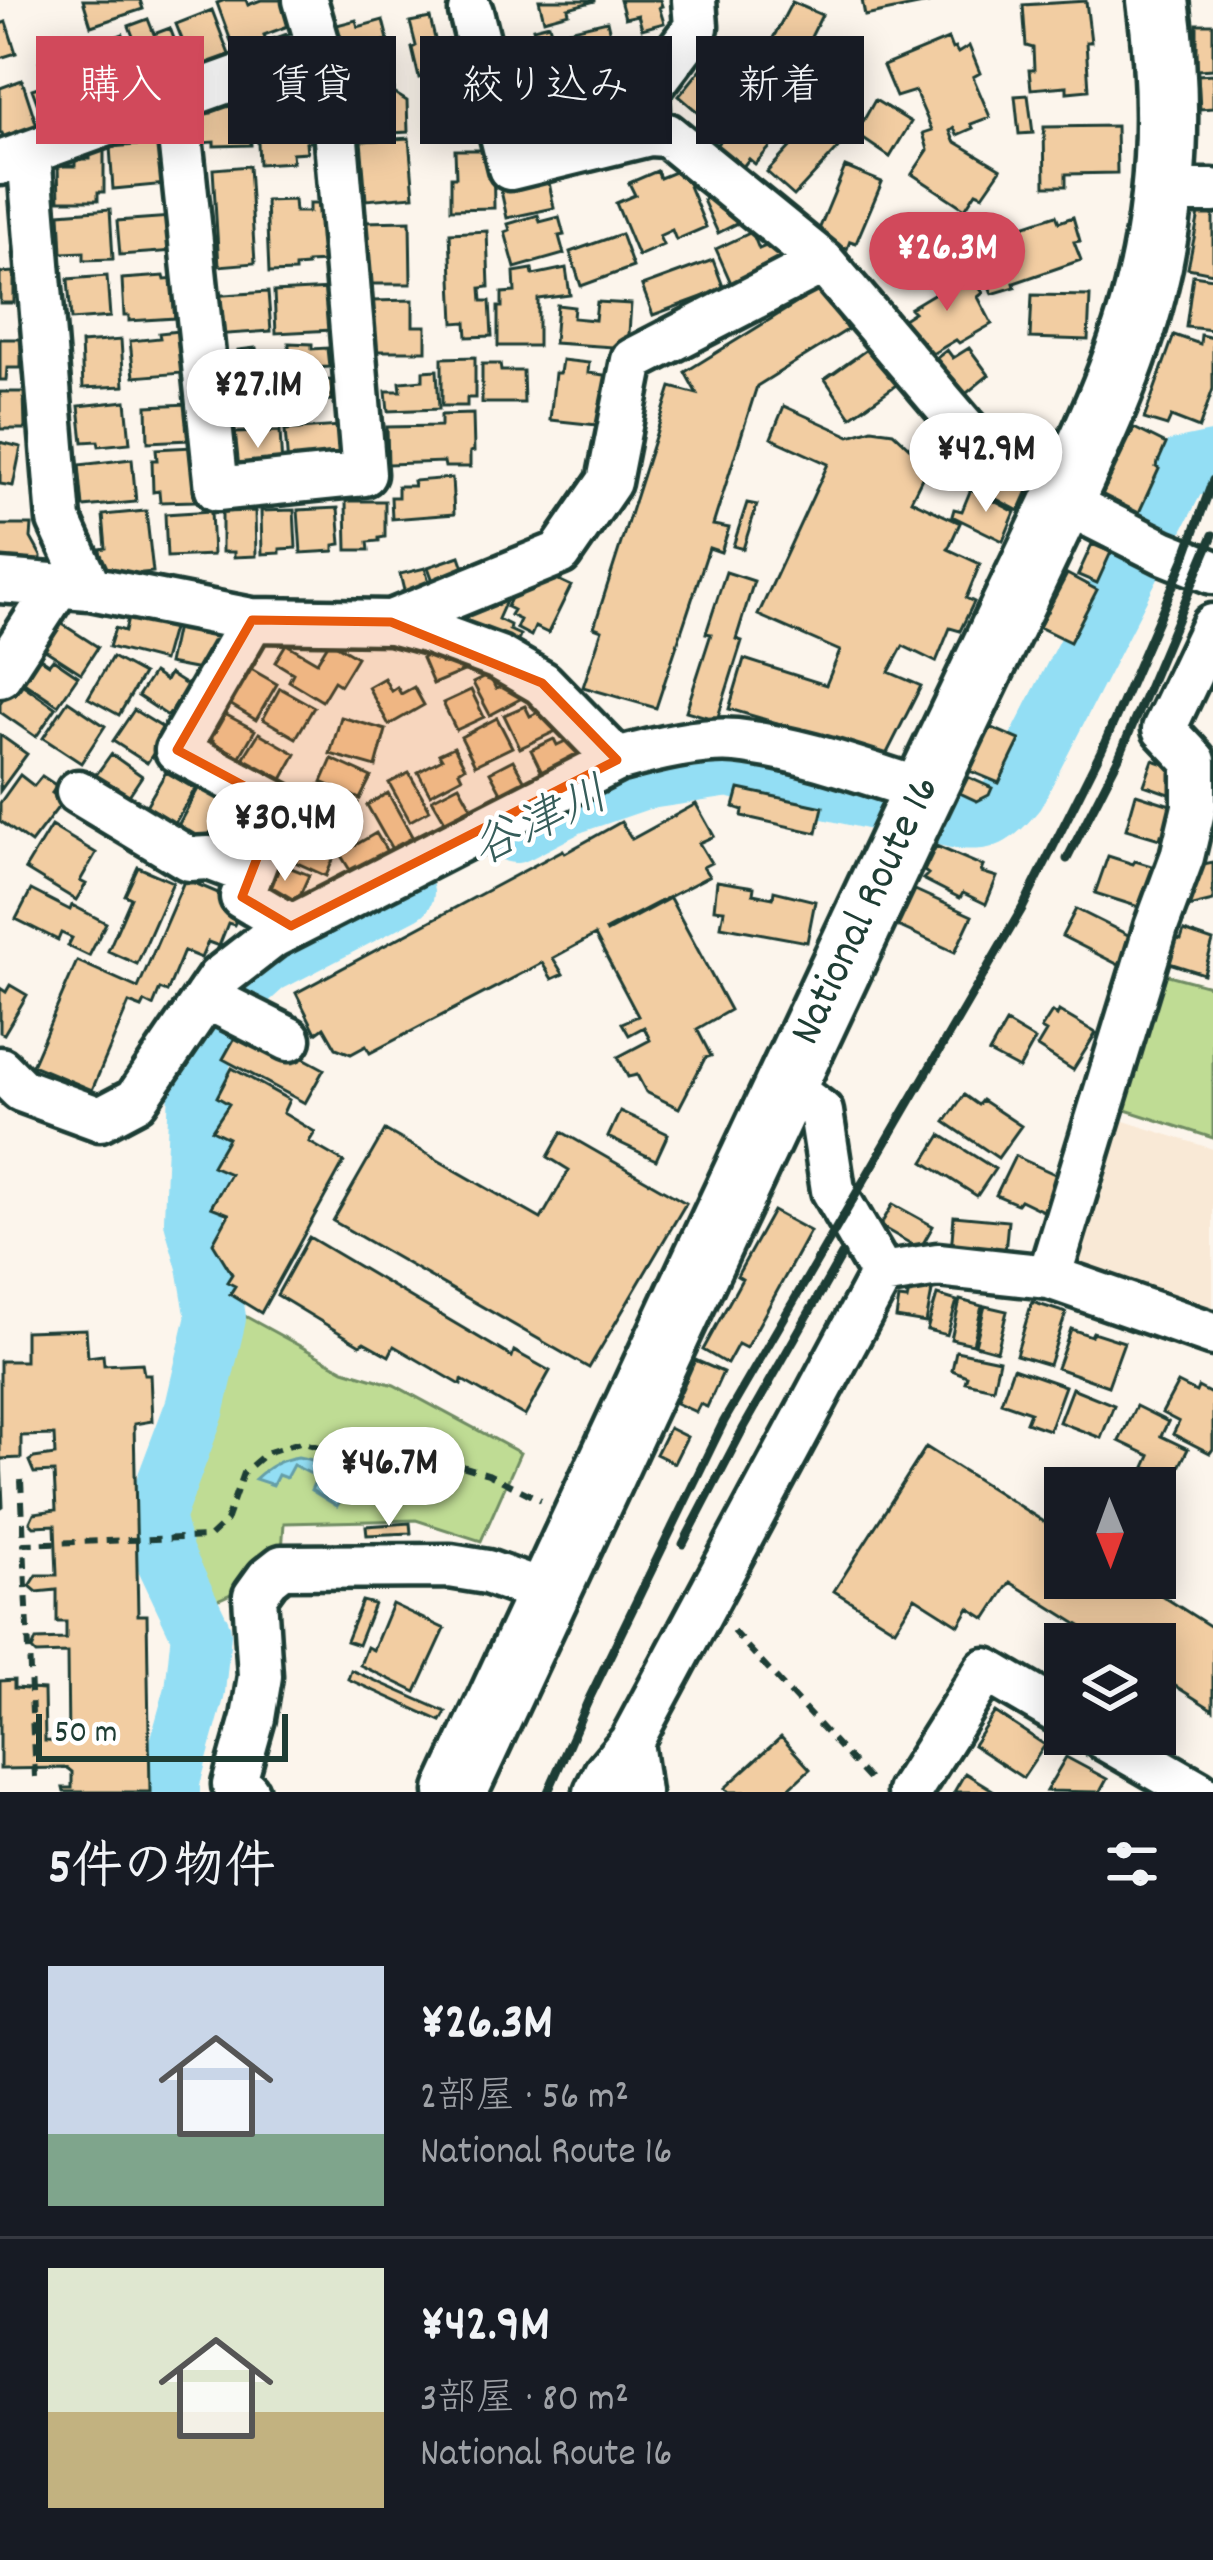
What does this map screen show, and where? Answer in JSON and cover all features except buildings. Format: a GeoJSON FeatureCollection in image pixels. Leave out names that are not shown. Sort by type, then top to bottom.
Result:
{"type":"FeatureCollection","features":[{"type":"Feature","properties":{"kind":"highway","name":"National Route 16"},"geometry":{"type":"LineString","coordinates":[[456,1792],[1072,480],[1123,361],[1156,247],[1166,154],[1158,0]]}},
{"type":"Feature","properties":{"kind":"street"},"geometry":{"type":"LineString","coordinates":[[305,0],[316,36]]}},
{"type":"Feature","properties":{"kind":"street"},"geometry":{"type":"LineString","coordinates":[[672,59],[696,27],[694,0]]}},
{"type":"Feature","properties":{"kind":"street"},"geometry":{"type":"LineString","coordinates":[[471,12],[477,36]]}},
{"type":"Feature","properties":{"kind":"street"},"geometry":{"type":"LineString","coordinates":[[672,139],[823,262],[984,446],[1072,480],[1145,542],[1213,572]]}},
{"type":"Feature","properties":{"kind":"street"},"geometry":{"type":"LineString","coordinates":[[55,144],[15,159],[59,520],[74,587]]}},
{"type":"Feature","properties":{"kind":"street"},"geometry":{"type":"LineString","coordinates":[[181,144],[217,489],[364,473],[336,144]]}},
{"type":"Feature","properties":{"kind":"street"},"geometry":{"type":"LineString","coordinates":[[504,144],[510,168],[608,144]]}},
{"type":"Feature","properties":{"kind":"street"},"geometry":{"type":"LineString","coordinates":[[391,622],[560,554],[609,482],[633,360],[823,262]]}},
{"type":"Feature","properties":{"kind":"street"},"geometry":{"type":"LineString","coordinates":[[0,581],[74,587],[252,620],[391,622],[499,658],[542,683],[617,760]]}},
{"type":"Feature","properties":{"kind":"street"},"geometry":{"type":"LineString","coordinates":[[0,674],[74,587]]}},
{"type":"Feature","properties":{"kind":"street"},"geometry":{"type":"LineString","coordinates":[[252,620],[177,750],[278,804],[242,897],[291,926]]}},
{"type":"Feature","properties":{"kind":"street"},"geometry":{"type":"LineString","coordinates":[[1049,1277],[1156,927],[1182,857],[1194,808],[1194,761],[1164,729],[1213,626]]}},
{"type":"Feature","properties":{"kind":"street"},"geometry":{"type":"LineString","coordinates":[[0,1069],[21,1090],[100,1118],[136,1100],[219,978],[273,936],[617,760],[732,741],[846,767],[918,804]]}},
{"type":"Feature","properties":{"kind":"street"},"geometry":{"type":"LineString","coordinates":[[78,792],[189,859],[209,858],[249,873]]}},
{"type":"Feature","properties":{"kind":"street"},"geometry":{"type":"LineString","coordinates":[[206,997],[289,1039]]}},
{"type":"Feature","properties":{"kind":"street"},"geometry":{"type":"LineString","coordinates":[[785,1085],[821,1112],[833,1190],[882,1274]]}},
{"type":"Feature","properties":{"kind":"street"},"geometry":{"type":"LineString","coordinates":[[882,1274],[938,1265],[1049,1277],[1213,1334]]}},
{"type":"Feature","properties":{"kind":"street"},"geometry":{"type":"LineString","coordinates":[[596,1792],[631,1742],[708,1603],[882,1274]]}},
{"type":"Feature","properties":{"kind":"street"},"geometry":{"type":"LineString","coordinates":[[247,1792],[234,1785],[260,1676],[255,1596],[282,1567],[450,1566],[487,1571],[548,1594]]}},
{"type":"Feature","properties":{"kind":"street"},"geometry":{"type":"LineString","coordinates":[[909,1792],[986,1670],[1044,1703]]}},
{"type":"Feature","properties":{"kind":"street"},"geometry":{"type":"LineString","coordinates":[[631,1742],[638,1792]]}},
{"type":"Feature","properties":{"kind":"street"},"geometry":{"type":"LineString","coordinates":[[1134,1755],[1198,1792]]}},
{"type":"Feature","properties":{"kind":"path"},"geometry":{"type":"LineString","coordinates":[[24,1544],[209,1537],[226,1521],[244,1473],[266,1453],[300,1442],[330,1450],[382,1483],[410,1484],[462,1466],[542,1501]]}},
{"type":"Feature","properties":{"kind":"path"},"geometry":{"type":"LineString","coordinates":[[21,1480],[35,1777]]}},
{"type":"Feature","properties":{"kind":"path"},"geometry":{"type":"LineString","coordinates":[[708,1603],[880,1792]]}},
{"type":"Feature","properties":{"kind":"highlighted area"},"geometry":{"type":"Polygon","coordinates":[[[252,620],[391,622],[542,683],[617,760],[291,926],[242,897],[278,804],[177,750],[252,620]]]}},
{"type":"Feature","properties":{"kind":"shaded area"},"geometry":{"type":"Polygon","coordinates":[[[1108,1116],[1213,1149],[1213,1318],[1091,1277],[1064,1250],[1108,1116]]]}},
{"type":"Feature","properties":{"kind":"green space"},"geometry":{"type":"Polygon","coordinates":[[[1157,972],[1213,987],[1213,1138],[1116,1107],[1157,972]]]}},
{"type":"Feature","properties":{"kind":"green space"},"geometry":{"type":"Polygon","coordinates":[[[232,1309],[344,1370],[394,1385],[520,1453],[481,1541],[416,1520],[284,1523],[282,1551],[266,1556],[235,1592],[206,1605],[165,1518],[207,1407],[232,1309]]]}},
{"type":"Feature","properties":{"kind":"water"},"geometry":{"type":"Polygon","coordinates":[[[298,1457],[352,1482],[337,1506],[311,1490],[317,1477],[293,1465],[286,1478],[278,1475],[273,1485],[255,1479],[275,1464],[298,1457]]]}},
{"type":"Feature","properties":{"kind":"waterway","name":"谷津川"},"geometry":{"type":"LineString","coordinates":[[515,833],[571,804],[641,780],[728,767],[954,818],[989,816],[1015,792],[1180,469],[1213,462]]}},
{"type":"Feature","properties":{"kind":"waterway","name":"谷津川"},"geometry":{"type":"LineString","coordinates":[[170,1792],[195,1691],[201,1633],[164,1555],[154,1517],[195,1408],[216,1318],[194,1220],[200,1061],[213,1025],[236,991],[266,964],[404,892]]}},
{"type":"Feature","properties":{"kind":"railway"},"geometry":{"type":"LineString","coordinates":[[548,1792],[724,1421],[1023,907],[1102,749],[1184,560],[1213,480]]}},
{"type":"Feature","properties":{"kind":"railway"},"geometry":{"type":"LineString","coordinates":[[1067,859],[1119,757],[1213,535]]}},
{"type":"Feature","properties":{"kind":"railway"},"geometry":{"type":"LineString","coordinates":[[683,1544],[842,1255]]}}]}
